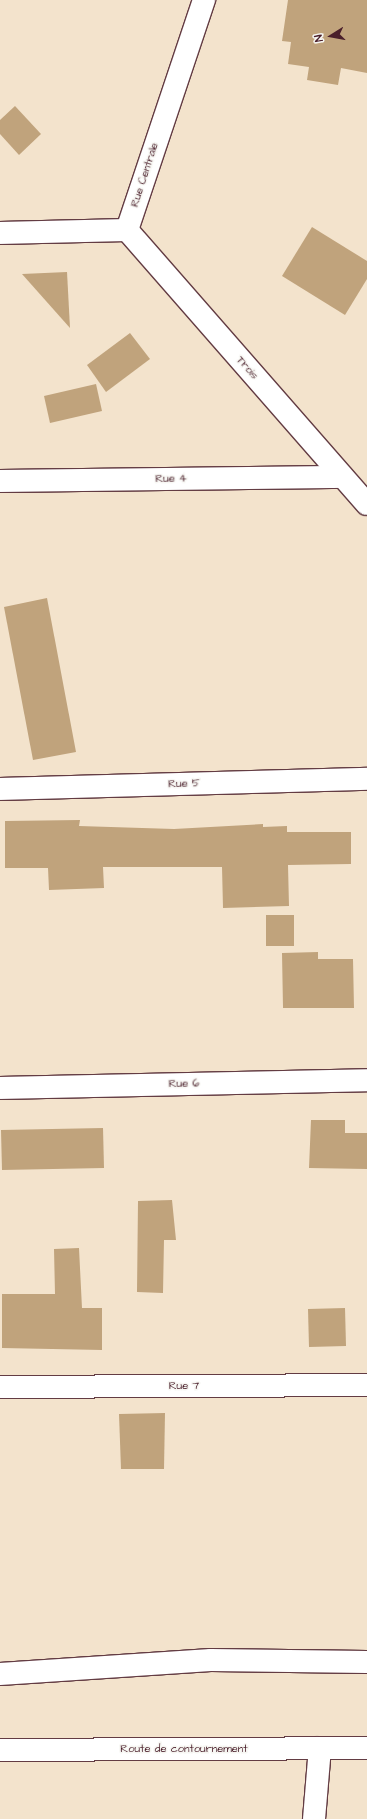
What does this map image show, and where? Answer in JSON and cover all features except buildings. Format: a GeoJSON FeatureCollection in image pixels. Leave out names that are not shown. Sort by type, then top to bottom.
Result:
{"type":"FeatureCollection","features":[{"type":"Feature","properties":{"kind":"street","name":"Rue Centrale"},"geometry":{"type":"LineString","coordinates":[[127,230],[204,0]]}},
{"type":"Feature","properties":{"kind":"street"},"geometry":{"type":"LineString","coordinates":[[0,233],[127,230]]}},
{"type":"Feature","properties":{"kind":"street","name":"Trois"},"geometry":{"type":"LineString","coordinates":[[127,230],[367,504]]}},
{"type":"Feature","properties":{"kind":"street","name":"Rue 4"},"geometry":{"type":"LineString","coordinates":[[0,481],[342,477]]}},
{"type":"Feature","properties":{"kind":"street","name":"Rue 5"},"geometry":{"type":"LineString","coordinates":[[0,789],[367,779]]}},
{"type":"Feature","properties":{"kind":"street","name":"Rue 6"},"geometry":{"type":"LineString","coordinates":[[0,1088],[367,1080]]}},
{"type":"Feature","properties":{"kind":"street","name":"Rue 7"},"geometry":{"type":"LineString","coordinates":[[0,1387],[367,1385]]}},
{"type":"Feature","properties":{"kind":"street"},"geometry":{"type":"LineString","coordinates":[[0,1674],[211,1660],[367,1662]]}},
{"type":"Feature","properties":{"kind":"street"},"geometry":{"type":"LineString","coordinates":[[314,1819],[320,1748]]}},
{"type":"Feature","properties":{"kind":"street","name":"Route de contournement"},"geometry":{"type":"LineString","coordinates":[[0,1750],[367,1748]]}}]}
